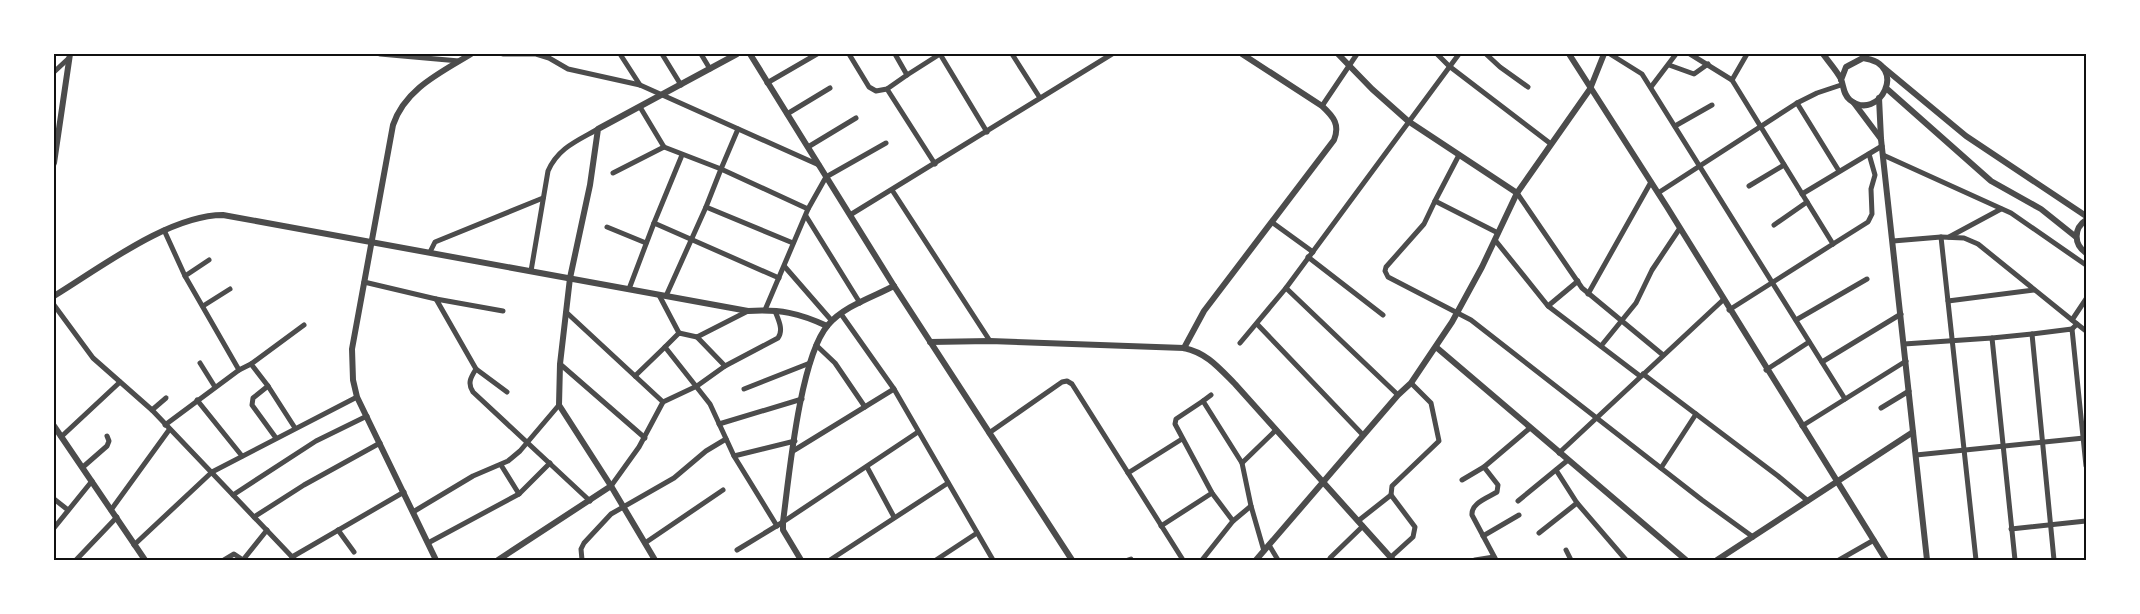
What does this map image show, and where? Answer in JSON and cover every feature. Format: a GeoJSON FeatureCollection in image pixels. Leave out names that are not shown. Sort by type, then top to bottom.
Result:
{"type":"FeatureCollection","features":[{"type":"Feature","properties":{"kind":"street"},"geometry":{"type":"LineString","coordinates":[[380,54],[460,61]]}},
{"type":"Feature","properties":{"kind":"street"},"geometry":{"type":"LineString","coordinates":[[436,560],[357,397],[353,380],[352,348],[393,125],[398,110],[417,90],[471,54]]}},
{"type":"Feature","properties":{"kind":"street"},"geometry":{"type":"LineString","coordinates":[[504,54],[536,54],[549,58],[568,69],[640,85],[819,166]]}},
{"type":"Feature","properties":{"kind":"street"},"geometry":{"type":"LineString","coordinates":[[620,54],[640,85]]}},
{"type":"Feature","properties":{"kind":"street"},"geometry":{"type":"LineString","coordinates":[[662,54],[681,85]]}},
{"type":"Feature","properties":{"kind":"street"},"geometry":{"type":"LineString","coordinates":[[701,54],[710,69]]}},
{"type":"Feature","properties":{"kind":"street"},"geometry":{"type":"LineString","coordinates":[[531,271],[548,171],[554,158],[563,149],[598,129],[663,96],[737,54]]}},
{"type":"Feature","properties":{"kind":"street"},"geometry":{"type":"LineString","coordinates":[[750,54],[894,286],[1072,560]]}},
{"type":"Feature","properties":{"kind":"street"},"geometry":{"type":"LineString","coordinates":[[767,82],[817,54]]}},
{"type":"Feature","properties":{"kind":"street"},"geometry":{"type":"LineString","coordinates":[[849,54],[872,90],[880,92],[940,54],[987,132]]}},
{"type":"Feature","properties":{"kind":"street"},"geometry":{"type":"LineString","coordinates":[[894,54],[907,75]]}},
{"type":"Feature","properties":{"kind":"street"},"geometry":{"type":"LineString","coordinates":[[1012,54],[1040,98]]}},
{"type":"Feature","properties":{"kind":"street"},"geometry":{"type":"LineString","coordinates":[[850,215],[987,132],[1102,56],[1112,54]]}},
{"type":"Feature","properties":{"kind":"street"},"geometry":{"type":"LineString","coordinates":[[1184,348],[1204,311],[1273,223],[1334,140],[1337,124],[1333,115],[1242,54]]}},
{"type":"Feature","properties":{"kind":"street"},"geometry":{"type":"LineString","coordinates":[[1338,54],[1408,121],[1517,193],[1588,294],[1663,355]]}},
{"type":"Feature","properties":{"kind":"street"},"geometry":{"type":"LineString","coordinates":[[1322,106],[1357,54]]}},
{"type":"Feature","properties":{"kind":"street"},"geometry":{"type":"LineString","coordinates":[[1437,54],[1449,66],[1551,144]]}},
{"type":"Feature","properties":{"kind":"street"},"geometry":{"type":"LineString","coordinates":[[1240,343],[1286,288],[1459,54]]}},
{"type":"Feature","properties":{"kind":"street"},"geometry":{"type":"LineString","coordinates":[[1486,54],[1528,88]]}},
{"type":"Feature","properties":{"kind":"street"},"geometry":{"type":"LineString","coordinates":[[1569,54],[1680,228],[1766,370],[1874,540],[1884,560]]}},
{"type":"Feature","properties":{"kind":"street"},"geometry":{"type":"LineString","coordinates":[[1256,560],[1398,395],[1411,383],[1436,347],[1457,313],[1517,193],[1590,89],[1604,54]]}},
{"type":"Feature","properties":{"kind":"street"},"geometry":{"type":"LineString","coordinates":[[1610,54],[1642,74],[1651,87],[1845,399]]}},
{"type":"Feature","properties":{"kind":"street"},"geometry":{"type":"LineString","coordinates":[[1651,87],[1676,54]]}},
{"type":"Feature","properties":{"kind":"street"},"geometry":{"type":"LineString","coordinates":[[1690,54],[1732,80],[1833,244]]}},
{"type":"Feature","properties":{"kind":"street"},"geometry":{"type":"LineString","coordinates":[[1732,80],[1747,54]]}},
{"type":"Feature","properties":{"kind":"street"},"geometry":{"type":"LineString","coordinates":[[1823,54],[1841,82],[1844,92],[1881,142]]}},
{"type":"Feature","properties":{"kind":"street"},"geometry":{"type":"LineString","coordinates":[[1865,54],[1966,136],[2086,218],[2080,224],[2076,237]]}},
{"type":"Feature","properties":{"kind":"street"},"geometry":{"type":"LineString","coordinates":[[54,72],[69,56]]}},
{"type":"Feature","properties":{"kind":"street"},"geometry":{"type":"LineString","coordinates":[[54,163],[69,56]]}},
{"type":"Feature","properties":{"kind":"street"},"geometry":{"type":"LineString","coordinates":[[1658,193],[1797,103],[1841,82],[1850,63],[1857,59],[1871,59]]}},
{"type":"Feature","properties":{"kind":"street"},"geometry":{"type":"LineString","coordinates":[[1669,65],[1694,74],[1708,64]]}},
{"type":"Feature","properties":{"kind":"street"},"geometry":{"type":"LineString","coordinates":[[1853,102],[1867,104],[1879,98],[1886,88],[1887,76],[1884,68]]}},
{"type":"Feature","properties":{"kind":"street"},"geometry":{"type":"LineString","coordinates":[[787,114],[830,88]]}},
{"type":"Feature","properties":{"kind":"street"},"geometry":{"type":"LineString","coordinates":[[1886,88],[1980,173],[2005,190],[2041,210],[2076,237],[2086,253]]}},
{"type":"Feature","properties":{"kind":"street"},"geometry":{"type":"LineString","coordinates":[[887,89],[935,164]]}},
{"type":"Feature","properties":{"kind":"street"},"geometry":{"type":"LineString","coordinates":[[1879,98],[1881,142],[1927,560]]}},
{"type":"Feature","properties":{"kind":"street"},"geometry":{"type":"LineString","coordinates":[[1797,103],[1839,171]]}},
{"type":"Feature","properties":{"kind":"street"},"geometry":{"type":"LineString","coordinates":[[1675,126],[1712,105]]}},
{"type":"Feature","properties":{"kind":"street"},"geometry":{"type":"LineString","coordinates":[[640,107],[664,147],[721,169],[808,209]]}},
{"type":"Feature","properties":{"kind":"street"},"geometry":{"type":"LineString","coordinates":[[808,147],[856,118]]}},
{"type":"Feature","properties":{"kind":"street"},"geometry":{"type":"LineString","coordinates":[[598,129],[590,185],[570,278],[560,364],[559,405],[611,486],[655,560]]}},
{"type":"Feature","properties":{"kind":"street"},"geometry":{"type":"LineString","coordinates":[[663,295],[691,241],[738,129]]}},
{"type":"Feature","properties":{"kind":"street"},"geometry":{"type":"LineString","coordinates":[[1802,194],[1869,154],[1881,142]]}},
{"type":"Feature","properties":{"kind":"street"},"geometry":{"type":"LineString","coordinates":[[765,310],[808,209],[826,177],[886,143]]}},
{"type":"Feature","properties":{"kind":"street"},"geometry":{"type":"LineString","coordinates":[[613,173],[664,147]]}},
{"type":"Feature","properties":{"kind":"street"},"geometry":{"type":"LineString","coordinates":[[1459,154],[1424,224],[1385,271],[1388,277],[1471,320],[1753,537]]}},
{"type":"Feature","properties":{"kind":"street"},"geometry":{"type":"LineString","coordinates":[[1729,310],[1868,222],[1872,214],[1870,190],[1875,175],[1869,154]]}},
{"type":"Feature","properties":{"kind":"street"},"geometry":{"type":"LineString","coordinates":[[629,289],[682,155]]}},
{"type":"Feature","properties":{"kind":"street"},"geometry":{"type":"LineString","coordinates":[[1883,156],[2002,209],[2033,227],[2086,265]]}},
{"type":"Feature","properties":{"kind":"street"},"geometry":{"type":"LineString","coordinates":[[1749,186],[1784,165]]}},
{"type":"Feature","properties":{"kind":"street"},"geometry":{"type":"LineString","coordinates":[[1588,294],[1651,182]]}},
{"type":"Feature","properties":{"kind":"street"},"geometry":{"type":"LineString","coordinates":[[892,190],[990,341]]}},
{"type":"Feature","properties":{"kind":"street"},"geometry":{"type":"LineString","coordinates":[[430,252],[435,242],[543,198]]}},
{"type":"Feature","properties":{"kind":"street"},"geometry":{"type":"LineString","coordinates":[[1435,201],[1498,233]]}},
{"type":"Feature","properties":{"kind":"street"},"geometry":{"type":"LineString","coordinates":[[1774,225],[1807,202]]}},
{"type":"Feature","properties":{"kind":"street"},"geometry":{"type":"LineString","coordinates":[[706,207],[793,243]]}},
{"type":"Feature","properties":{"kind":"street"},"geometry":{"type":"LineString","coordinates":[[1948,238],[2002,209]]}},
{"type":"Feature","properties":{"kind":"street"},"geometry":{"type":"LineString","coordinates":[[54,296],[164,230],[206,215],[223,215],[748,311],[775,310],[802,314],[830,323]]}},
{"type":"Feature","properties":{"kind":"street"},"geometry":{"type":"LineString","coordinates":[[806,216],[860,303]]}},
{"type":"Feature","properties":{"kind":"street"},"geometry":{"type":"LineString","coordinates":[[654,223],[691,241],[779,278]]}},
{"type":"Feature","properties":{"kind":"street"},"geometry":{"type":"LineString","coordinates":[[1273,223],[1313,252]]}},
{"type":"Feature","properties":{"kind":"street"},"geometry":{"type":"LineString","coordinates":[[607,227],[646,243]]}},
{"type":"Feature","properties":{"kind":"street"},"geometry":{"type":"LineString","coordinates":[[1601,346],[1636,303],[1652,270],[1680,228]]}},
{"type":"Feature","properties":{"kind":"street"},"geometry":{"type":"LineString","coordinates":[[164,230],[186,276],[239,370]]}},
{"type":"Feature","properties":{"kind":"street"},"geometry":{"type":"LineString","coordinates":[[1941,238],[1976,560]]}},
{"type":"Feature","properties":{"kind":"street"},"geometry":{"type":"LineString","coordinates":[[1893,241],[1964,238],[1978,244],[2086,331]]}},
{"type":"Feature","properties":{"kind":"street"},"geometry":{"type":"LineString","coordinates":[[1495,240],[1548,306],[1696,414],[1808,502]]}},
{"type":"Feature","properties":{"kind":"street"},"geometry":{"type":"LineString","coordinates":[[1308,258],[1383,315]]}},
{"type":"Feature","properties":{"kind":"street"},"geometry":{"type":"LineString","coordinates":[[186,276],[209,260]]}},
{"type":"Feature","properties":{"kind":"street"},"geometry":{"type":"LineString","coordinates":[[784,267],[830,323]]}},
{"type":"Feature","properties":{"kind":"street"},"geometry":{"type":"LineString","coordinates":[[1796,320],[1867,278]]}},
{"type":"Feature","properties":{"kind":"street"},"geometry":{"type":"LineString","coordinates":[[1548,306],[1578,281]]}},
{"type":"Feature","properties":{"kind":"street"},"geometry":{"type":"LineString","coordinates":[[364,282],[436,299],[503,310]]}},
{"type":"Feature","properties":{"kind":"street"},"geometry":{"type":"LineString","coordinates":[[801,560],[783,530],[783,522],[793,451],[810,363],[816,346],[830,323],[860,303],[894,286]]}},
{"type":"Feature","properties":{"kind":"street"},"geometry":{"type":"LineString","coordinates":[[1286,288],[1398,395]]}},
{"type":"Feature","properties":{"kind":"street"},"geometry":{"type":"LineString","coordinates":[[203,306],[230,289]]}},
{"type":"Feature","properties":{"kind":"street"},"geometry":{"type":"LineString","coordinates":[[1948,301],[2034,290]]}},
{"type":"Feature","properties":{"kind":"street"},"geometry":{"type":"LineString","coordinates":[[663,295],[680,333],[697,338],[725,366]]}},
{"type":"Feature","properties":{"kind":"street"},"geometry":{"type":"LineString","coordinates":[[436,299],[476,369],[507,392]]}},
{"type":"Feature","properties":{"kind":"street"},"geometry":{"type":"LineString","coordinates":[[2086,299],[2072,329],[2085,438],[2086,466]]}},
{"type":"Feature","properties":{"kind":"street"},"geometry":{"type":"LineString","coordinates":[[1559,453],[1723,300]]}},
{"type":"Feature","properties":{"kind":"street"},"geometry":{"type":"LineString","coordinates":[[54,305],[93,358],[152,410],[293,558],[404,492]]}},
{"type":"Feature","properties":{"kind":"street"},"geometry":{"type":"LineString","coordinates":[[498,560],[611,486],[645,438],[663,402],[697,386],[725,366],[778,338],[780,327],[775,310]]}},
{"type":"Feature","properties":{"kind":"street"},"geometry":{"type":"LineString","coordinates":[[697,338],[748,311]]}},
{"type":"Feature","properties":{"kind":"street"},"geometry":{"type":"LineString","coordinates":[[566,312],[663,402]]}},
{"type":"Feature","properties":{"kind":"street"},"geometry":{"type":"LineString","coordinates":[[841,314],[894,389],[994,560]]}},
{"type":"Feature","properties":{"kind":"street"},"geometry":{"type":"LineString","coordinates":[[1822,362],[1901,314]]}},
{"type":"Feature","properties":{"kind":"street"},"geometry":{"type":"LineString","coordinates":[[1257,324],[1363,435]]}},
{"type":"Feature","properties":{"kind":"street"},"geometry":{"type":"LineString","coordinates":[[165,425],[215,387],[251,364],[304,325]]}},
{"type":"Feature","properties":{"kind":"street"},"geometry":{"type":"LineString","coordinates":[[1904,344],[1992,338],[2072,329]]}},
{"type":"Feature","properties":{"kind":"street"},"geometry":{"type":"LineString","coordinates":[[635,376],[680,333]]}},
{"type":"Feature","properties":{"kind":"street"},"geometry":{"type":"LineString","coordinates":[[2032,334],[2054,560]]}},
{"type":"Feature","properties":{"kind":"street"},"geometry":{"type":"LineString","coordinates":[[1992,338],[2015,560]]}},
{"type":"Feature","properties":{"kind":"street"},"geometry":{"type":"LineString","coordinates":[[930,342],[990,341],[1184,348],[1196,351],[1208,357],[1392,559],[1413,537],[1415,527],[1391,495]]}},
{"type":"Feature","properties":{"kind":"street"},"geometry":{"type":"LineString","coordinates":[[1766,370],[1809,342]]}},
{"type":"Feature","properties":{"kind":"street"},"geometry":{"type":"LineString","coordinates":[[816,346],[835,363],[865,407]]}},
{"type":"Feature","properties":{"kind":"street"},"geometry":{"type":"LineString","coordinates":[[665,347],[710,404],[734,456],[776,526]]}},
{"type":"Feature","properties":{"kind":"street"},"geometry":{"type":"LineString","coordinates":[[1436,347],[1686,560]]}},
{"type":"Feature","properties":{"kind":"street"},"geometry":{"type":"LineString","coordinates":[[1802,426],[1906,362]]}},
{"type":"Feature","properties":{"kind":"street"},"geometry":{"type":"LineString","coordinates":[[200,363],[215,387]]}},
{"type":"Feature","properties":{"kind":"street"},"geometry":{"type":"LineString","coordinates":[[744,388],[810,363]]}},
{"type":"Feature","properties":{"kind":"street"},"geometry":{"type":"LineString","coordinates":[[251,364],[268,386],[295,428]]}},
{"type":"Feature","properties":{"kind":"street"},"geometry":{"type":"LineString","coordinates":[[560,364],[645,438]]}},
{"type":"Feature","properties":{"kind":"street"},"geometry":{"type":"LineString","coordinates":[[476,369],[469,381],[469,387],[472,392],[590,501]]}},
{"type":"Feature","properties":{"kind":"street"},"geometry":{"type":"LineString","coordinates":[[989,433],[1067,381],[1072,384],[1182,560]]}},
{"type":"Feature","properties":{"kind":"street"},"geometry":{"type":"LineString","coordinates":[[61,437],[120,382]]}},
{"type":"Feature","properties":{"kind":"street"},"geometry":{"type":"LineString","coordinates":[[1330,558],[1360,524],[1391,495],[1392,486],[1439,441],[1431,403],[1411,383]]}},
{"type":"Feature","properties":{"kind":"street"},"geometry":{"type":"LineString","coordinates":[[268,386],[253,398],[252,405],[276,438]]}},
{"type":"Feature","properties":{"kind":"street"},"geometry":{"type":"LineString","coordinates":[[793,451],[894,389]]}},
{"type":"Feature","properties":{"kind":"street"},"geometry":{"type":"LineString","coordinates":[[1881,408],[1909,391]]}},
{"type":"Feature","properties":{"kind":"street"},"geometry":{"type":"LineString","coordinates":[[1211,395],[1176,419],[1175,424],[1212,493],[1233,521]]}},
{"type":"Feature","properties":{"kind":"street"},"geometry":{"type":"LineString","coordinates":[[134,544],[212,472],[357,397]]}},
{"type":"Feature","properties":{"kind":"street"},"geometry":{"type":"LineString","coordinates":[[152,410],[166,398]]}},
{"type":"Feature","properties":{"kind":"street"},"geometry":{"type":"LineString","coordinates":[[2079,398],[2086,398]]}},
{"type":"Feature","properties":{"kind":"street"},"geometry":{"type":"LineString","coordinates":[[719,424],[803,399]]}},
{"type":"Feature","properties":{"kind":"street"},"geometry":{"type":"LineString","coordinates":[[197,400],[242,456]]}},
{"type":"Feature","properties":{"kind":"street"},"geometry":{"type":"LineString","coordinates":[[1203,401],[1242,463],[1251,506],[1264,551]]}},
{"type":"Feature","properties":{"kind":"street"},"geometry":{"type":"LineString","coordinates":[[413,512],[466,480],[500,465],[514,456],[559,405]]}},
{"type":"Feature","properties":{"kind":"street"},"geometry":{"type":"LineString","coordinates":[[1661,468],[1696,414]]}},
{"type":"Feature","properties":{"kind":"street"},"geometry":{"type":"LineString","coordinates":[[233,495],[316,441],[367,416]]}},
{"type":"Feature","properties":{"kind":"street"},"geometry":{"type":"LineString","coordinates":[[54,426],[143,559]]}},
{"type":"Feature","properties":{"kind":"street"},"geometry":{"type":"LineString","coordinates":[[1462,480],[1484,467],[1530,428]]}},
{"type":"Feature","properties":{"kind":"street"},"geometry":{"type":"LineString","coordinates":[[111,510],[170,430]]}},
{"type":"Feature","properties":{"kind":"street"},"geometry":{"type":"LineString","coordinates":[[1242,463],[1276,430]]}},
{"type":"Feature","properties":{"kind":"street"},"geometry":{"type":"LineString","coordinates":[[736,550],[783,522],[918,432]]}},
{"type":"Feature","properties":{"kind":"street"},"geometry":{"type":"LineString","coordinates":[[1717,560],[1913,432]]}},
{"type":"Feature","properties":{"kind":"street"},"geometry":{"type":"LineString","coordinates":[[83,467],[107,446],[109,441],[107,436]]}},
{"type":"Feature","properties":{"kind":"street"},"geometry":{"type":"LineString","coordinates":[[1916,455],[2085,438]]}},
{"type":"Feature","properties":{"kind":"street"},"geometry":{"type":"LineString","coordinates":[[582,560],[581,549],[584,543],[611,514],[674,478],[706,451],[726,439]]}},
{"type":"Feature","properties":{"kind":"street"},"geometry":{"type":"LineString","coordinates":[[1128,473],[1182,439]]}},
{"type":"Feature","properties":{"kind":"street"},"geometry":{"type":"LineString","coordinates":[[734,456],[795,441]]}},
{"type":"Feature","properties":{"kind":"street"},"geometry":{"type":"LineString","coordinates":[[254,517],[304,485],[380,443]]}},
{"type":"Feature","properties":{"kind":"street"},"geometry":{"type":"LineString","coordinates":[[1518,501],[1568,460]]}},
{"type":"Feature","properties":{"kind":"street"},"geometry":{"type":"LineString","coordinates":[[428,543],[519,494],[550,464]]}},
{"type":"Feature","properties":{"kind":"street"},"geometry":{"type":"LineString","coordinates":[[500,465],[519,494]]}},
{"type":"Feature","properties":{"kind":"street"},"geometry":{"type":"LineString","coordinates":[[867,467],[894,518]]}},
{"type":"Feature","properties":{"kind":"street"},"geometry":{"type":"LineString","coordinates":[[1475,560],[1495,559],[1472,510],[1474,506],[1497,492],[1499,488],[1484,467]]}},
{"type":"Feature","properties":{"kind":"street"},"geometry":{"type":"LineString","coordinates":[[1556,470],[1577,503],[1626,560]]}},
{"type":"Feature","properties":{"kind":"street"},"geometry":{"type":"LineString","coordinates":[[54,528],[92,481]]}},
{"type":"Feature","properties":{"kind":"street"},"geometry":{"type":"LineString","coordinates":[[830,560],[948,483]]}},
{"type":"Feature","properties":{"kind":"street"},"geometry":{"type":"LineString","coordinates":[[645,542],[723,490]]}},
{"type":"Feature","properties":{"kind":"street"},"geometry":{"type":"LineString","coordinates":[[1161,526],[1212,493]]}},
{"type":"Feature","properties":{"kind":"street"},"geometry":{"type":"LineString","coordinates":[[54,499],[68,510]]}},
{"type":"Feature","properties":{"kind":"street"},"geometry":{"type":"LineString","coordinates":[[1539,533],[1577,503]]}},
{"type":"Feature","properties":{"kind":"street"},"geometry":{"type":"LineString","coordinates":[[1202,560],[1233,521],[1251,506]]}},
{"type":"Feature","properties":{"kind":"street"},"geometry":{"type":"LineString","coordinates":[[1483,536],[1519,515]]}},
{"type":"Feature","properties":{"kind":"street"},"geometry":{"type":"LineString","coordinates":[[76,560],[116,517]]}},
{"type":"Feature","properties":{"kind":"street"},"geometry":{"type":"LineString","coordinates":[[2011,529],[2086,521]]}},
{"type":"Feature","properties":{"kind":"street"},"geometry":{"type":"LineString","coordinates":[[224,560],[234,554],[244,560],[267,530]]}},
{"type":"Feature","properties":{"kind":"street"},"geometry":{"type":"LineString","coordinates":[[338,530],[354,552]]}},
{"type":"Feature","properties":{"kind":"street"},"geometry":{"type":"LineString","coordinates":[[936,560],[977,533]]}},
{"type":"Feature","properties":{"kind":"street"},"geometry":{"type":"LineString","coordinates":[[1839,560],[1874,540]]}},
{"type":"Feature","properties":{"kind":"street"},"geometry":{"type":"LineString","coordinates":[[1268,545],[1278,560]]}},
{"type":"Feature","properties":{"kind":"street"},"geometry":{"type":"LineString","coordinates":[[1566,550],[1571,560]]}}]}
